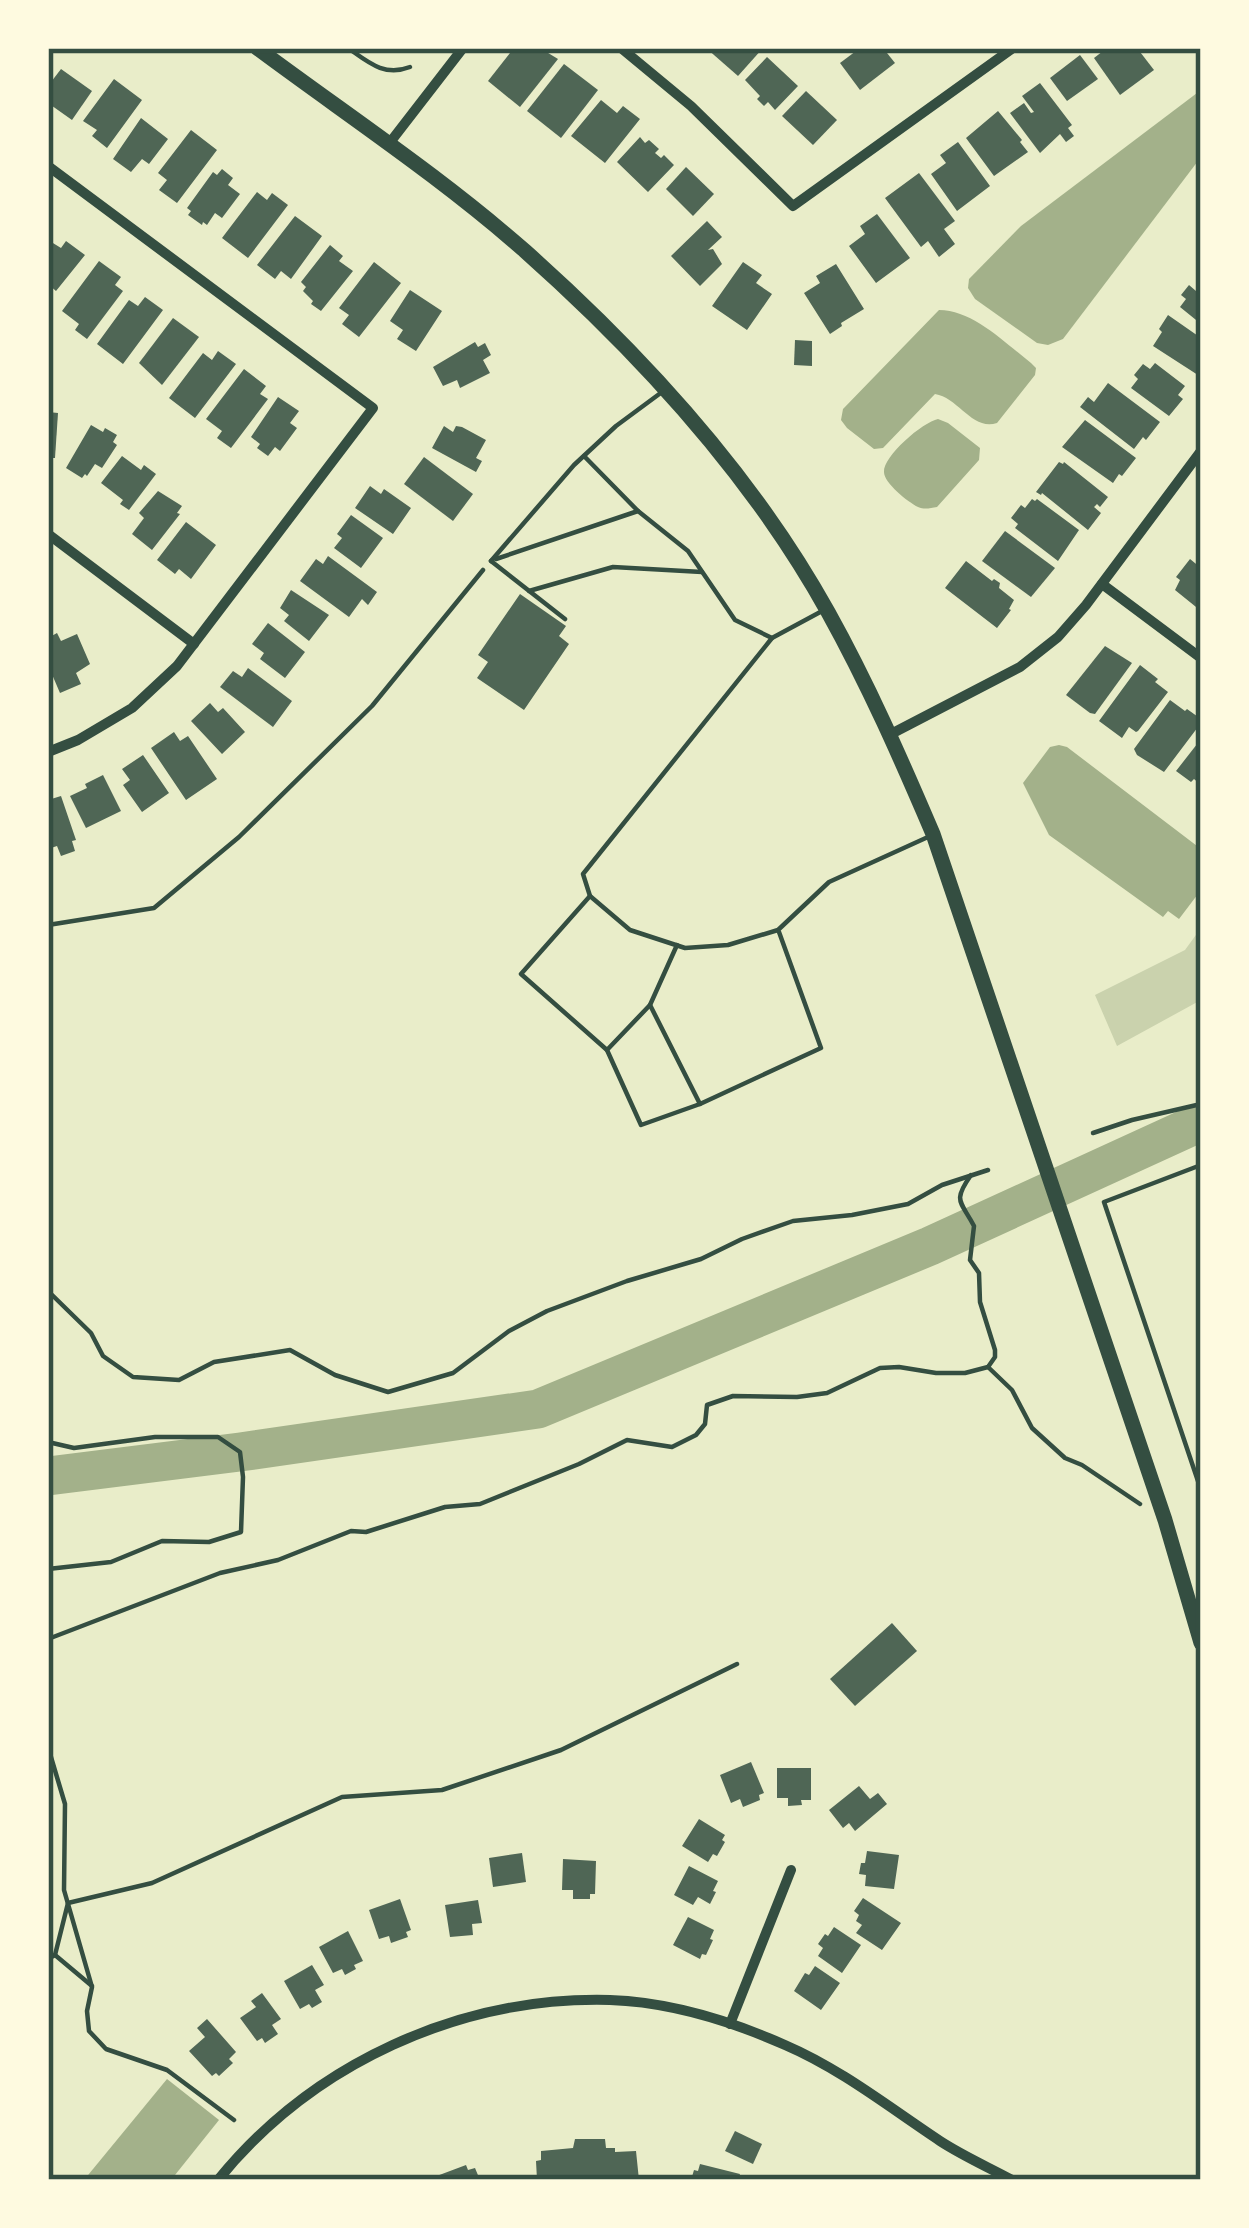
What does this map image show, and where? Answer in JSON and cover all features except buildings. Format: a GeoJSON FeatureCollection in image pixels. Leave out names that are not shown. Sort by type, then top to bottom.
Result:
{"type":"FeatureCollection","features":[{"type":"Feature","properties":{"kind":"main road"},"geometry":{"type":"LineString","coordinates":[[257,48],[524,251],[605,325],[666,388],[752,494],[826,609],[891,734],[933,834],[1166,1520],[1201,1643]]}},
{"type":"Feature","properties":{"kind":"street"},"geometry":{"type":"LineString","coordinates":[[388,145],[463,48]]}},
{"type":"Feature","properties":{"kind":"street"},"geometry":{"type":"LineString","coordinates":[[621,48],[692,106],[794,206],[1012,48]]}},
{"type":"Feature","properties":{"kind":"street"},"geometry":{"type":"LineString","coordinates":[[48,166],[373,408],[153,691],[78,740],[48,752]]}},
{"type":"Feature","properties":{"kind":"street"},"geometry":{"type":"LineString","coordinates":[[891,734],[997,680],[1058,637],[1201,451]]}},
{"type":"Feature","properties":{"kind":"street"},"geometry":{"type":"LineString","coordinates":[[48,533],[194,644]]}},
{"type":"Feature","properties":{"kind":"street"},"geometry":{"type":"LineString","coordinates":[[1102,584],[1201,658]]}},
{"type":"Feature","properties":{"kind":"street"},"geometry":{"type":"LineString","coordinates":[[730,2024],[791,1870]]}},
{"type":"Feature","properties":{"kind":"street"},"geometry":{"type":"LineString","coordinates":[[218,2180],[255,2138],[316,2087],[373,2054],[435,2028],[501,2010],[569,2001],[650,2004],[785,2044],[946,2145],[1012,2180]]}},
{"type":"Feature","properties":{"kind":"lane"},"geometry":{"type":"LineString","coordinates":[[491,561],[584,456],[666,388]]}},
{"type":"Feature","properties":{"kind":"lane"},"geometry":{"type":"LineString","coordinates":[[584,456],[638,511],[688,551],[735,620],[772,638]]}},
{"type":"Feature","properties":{"kind":"lane"},"geometry":{"type":"LineString","coordinates":[[491,561],[638,511]]}},
{"type":"Feature","properties":{"kind":"lane"},"geometry":{"type":"LineString","coordinates":[[491,561],[565,619]]}},
{"type":"Feature","properties":{"kind":"lane"},"geometry":{"type":"LineString","coordinates":[[529,591],[613,567],[702,572]]}},
{"type":"Feature","properties":{"kind":"lane"},"geometry":{"type":"LineString","coordinates":[[826,609],[772,638],[583,874],[590,896],[630,930],[685,948],[728,945],[778,930],[829,882],[933,834]]}},
{"type":"Feature","properties":{"kind":"lane"},"geometry":{"type":"LineString","coordinates":[[590,896],[521,974],[607,1051],[641,1125],[821,1048],[778,930]]}},
{"type":"Feature","properties":{"kind":"lane"},"geometry":{"type":"LineString","coordinates":[[607,1051],[650,1005],[676,945]]}},
{"type":"Feature","properties":{"kind":"lane"},"geometry":{"type":"LineString","coordinates":[[650,1005],[700,1103]]}},
{"type":"Feature","properties":{"kind":"path"},"geometry":{"type":"LineString","coordinates":[[348,48],[382,70],[410,67]]}},
{"type":"Feature","properties":{"kind":"path"},"geometry":{"type":"LineString","coordinates":[[48,926],[154,908],[239,837],[372,706],[491,561]]}},
{"type":"Feature","properties":{"kind":"path"},"geometry":{"type":"LineString","coordinates":[[1093,1133],[1201,1104]]}},
{"type":"Feature","properties":{"kind":"path"},"geometry":{"type":"LineString","coordinates":[[1201,1165],[1103,1202],[1201,1490]]}},
{"type":"Feature","properties":{"kind":"path"},"geometry":{"type":"LineString","coordinates":[[48,1291],[91,1333],[103,1356],[133,1377],[179,1380],[214,1362],[290,1350],[335,1376],[388,1392],[453,1373],[509,1331],[627,1281],[700,1259],[793,1220],[908,1204],[942,1185],[988,1170]]}},
{"type":"Feature","properties":{"kind":"path"},"geometry":{"type":"LineString","coordinates":[[48,1639],[220,1573],[278,1560],[351,1531],[366,1532],[445,1507],[480,1504],[627,1440],[672,1447],[696,1435],[705,1424],[707,1405],[733,1396],[827,1393],[880,1368],[936,1373],[988,1367],[995,1357],[980,1302],[979,1273],[970,1260],[974,1226],[959,1200],[971,1175]]}},
{"type":"Feature","properties":{"kind":"path"},"geometry":{"type":"LineString","coordinates":[[988,1367],[1012,1390],[1032,1428],[1065,1458],[1166,1520]]}},
{"type":"Feature","properties":{"kind":"path"},"geometry":{"type":"LineString","coordinates":[[48,1442],[74,1448],[155,1437],[218,1437],[240,1452],[243,1477],[241,1532],[208,1542],[162,1541],[111,1562],[48,1569]]}},
{"type":"Feature","properties":{"kind":"path"},"geometry":{"type":"LineString","coordinates":[[68,1903],[152,1883],[342,1797],[442,1790],[561,1750],[737,1664]]}},
{"type":"Feature","properties":{"kind":"path"},"geometry":{"type":"LineString","coordinates":[[48,1748],[64,1804],[64,1890],[92,1987],[89,2031],[106,2049],[167,2070],[234,2120]]}},
{"type":"Feature","properties":{"kind":"path"},"geometry":{"type":"LineString","coordinates":[[68,1903],[52,1957],[92,1987]]}},
{"type":"Feature","properties":{"kind":"shaded area"},"geometry":{"type":"Polygon","coordinates":[[[1201,90],[1201,157],[1063,339],[1048,345],[1037,343],[975,299],[969,279],[1021,226],[1201,90]]]}},
{"type":"Feature","properties":{"kind":"shaded area"},"geometry":{"type":"Polygon","coordinates":[[[939,310],[964,315],[988,329],[1031,363],[1035,375],[997,423],[980,422],[935,394],[883,448],[874,449],[847,428],[841,420],[843,409],[939,310]]]}},
{"type":"Feature","properties":{"kind":"shaded area"},"geometry":{"type":"Polygon","coordinates":[[[938,419],[980,448],[979,460],[937,507],[923,508],[897,492],[884,472],[885,465],[905,441],[938,419]]]}},
{"type":"Feature","properties":{"kind":"shaded area"},"geometry":{"type":"Polygon","coordinates":[[[1059,745],[1201,849],[1201,890],[1179,919],[1168,911],[1163,917],[1049,835],[1023,783],[1050,747],[1059,745]]]}},
{"type":"Feature","properties":{"kind":"shaded area"},"geometry":{"type":"Polygon","coordinates":[[[1201,928],[1201,1000],[1117,1046],[1095,995],[1185,950],[1201,928]]]}},
{"type":"Feature","properties":{"kind":"shaded area"},"geometry":{"type":"Polygon","coordinates":[[[167,2079],[219,2120],[171,2180],[84,2180],[167,2079]]]}},
{"type":"Feature","properties":{"kind":"waterway"},"geometry":{"type":"LineString","coordinates":[[48,1476],[538,1409],[930,1246],[1201,1122]]}}]}
